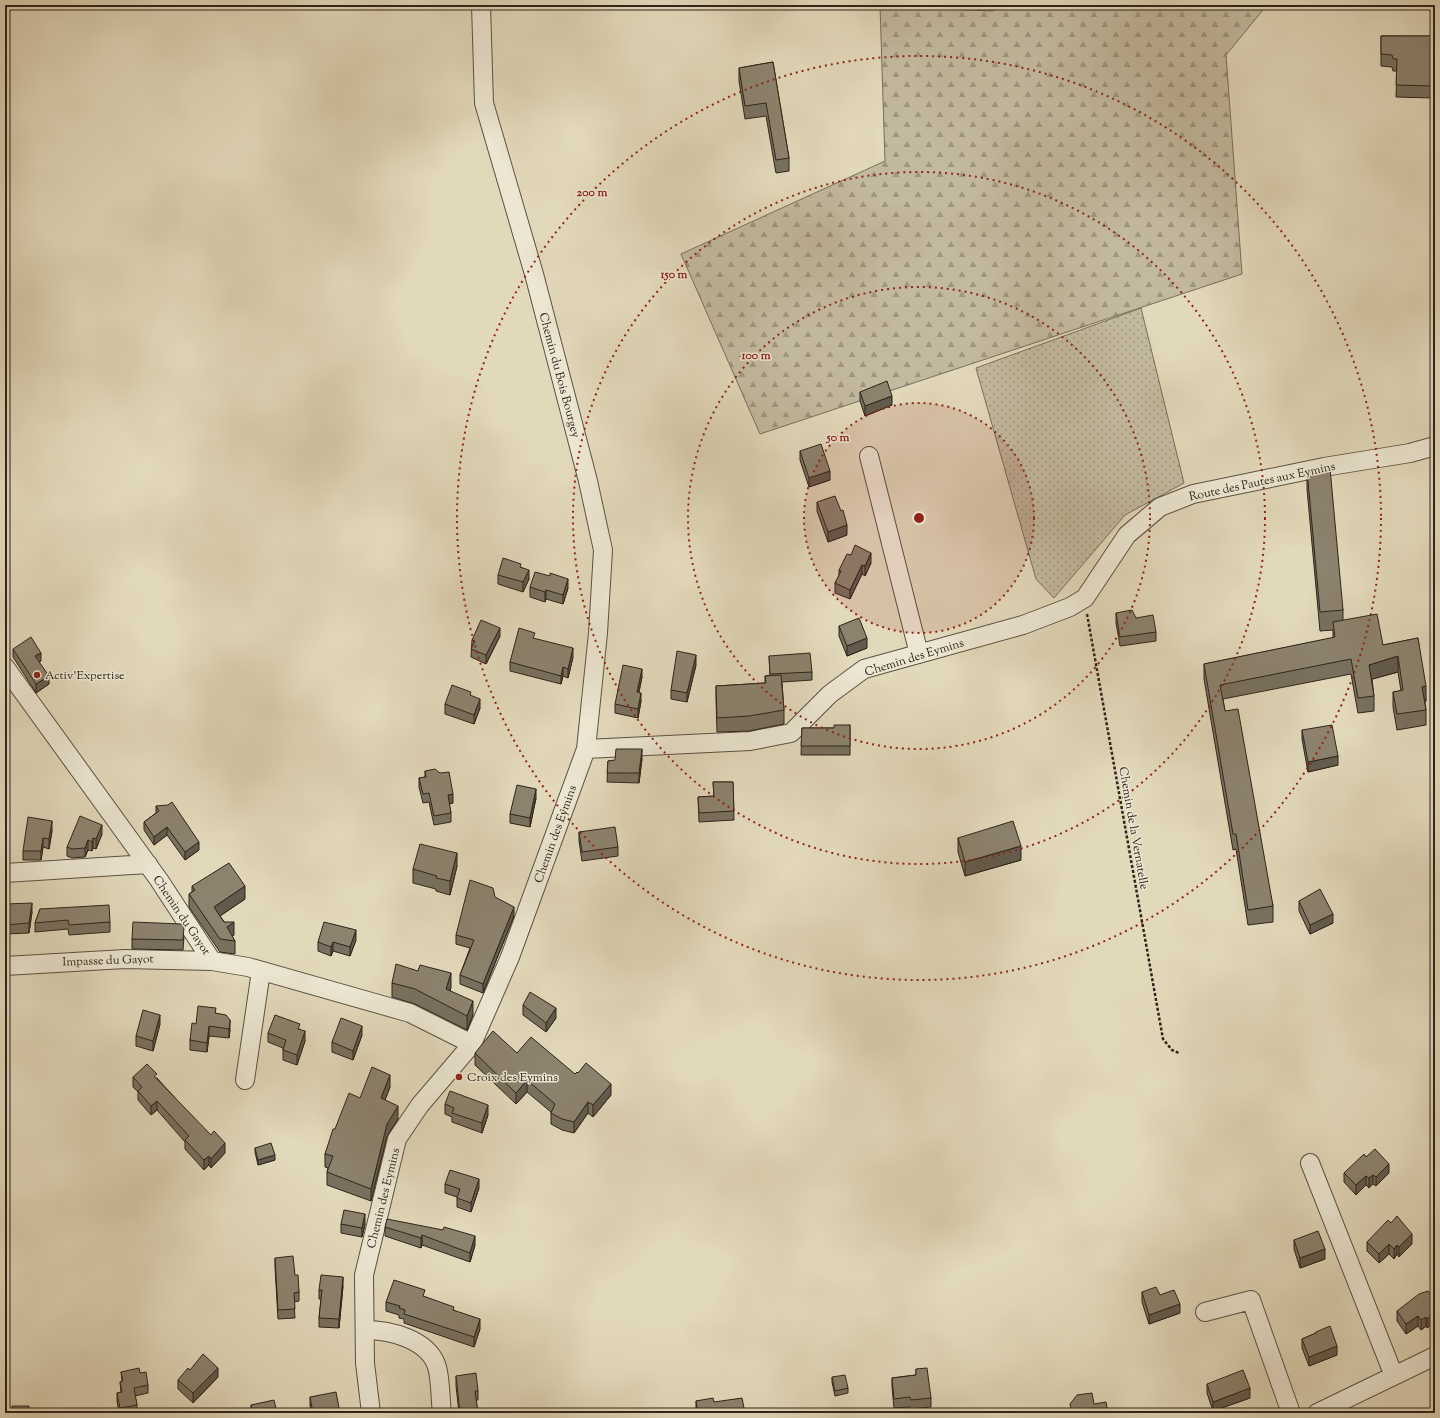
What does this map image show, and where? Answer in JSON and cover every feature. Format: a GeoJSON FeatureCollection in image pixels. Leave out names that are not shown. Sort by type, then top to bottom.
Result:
{"type":"FeatureCollection","features":[{"type":"Feature","properties":{"kind":"street","name":"Chemin du Bois Bourgey"},"geometry":{"type":"LineString","coordinates":[[481,5],[484,103],[534,274],[588,481],[604,550],[590,729],[586,749]]}},
{"type":"Feature","properties":{"kind":"street","name":"Route des Pautes aux Eymins"},"geometry":{"type":"LineString","coordinates":[[1085,598],[1127,535],[1160,507],[1193,494],[1324,467],[1410,454],[1435,446]]}},
{"type":"Feature","properties":{"kind":"street"},"geometry":{"type":"LineString","coordinates":[[869,456],[919,654]]}},
{"type":"Feature","properties":{"kind":"street","name":"Chemin des Eymins"},"geometry":{"type":"LineString","coordinates":[[371,1413],[365,1363],[364,1275],[397,1139],[420,1105],[472,1044],[510,957],[586,749],[750,741],[791,733],[830,694],[864,669],[1023,625],[1070,607],[1085,598]]}},
{"type":"Feature","properties":{"kind":"street","name":"Chemin du Gayot"},"geometry":{"type":"LineString","coordinates":[[5,667],[148,864],[212,960],[262,971],[410,1013],[472,1044]]}},
{"type":"Feature","properties":{"kind":"street"},"geometry":{"type":"LineString","coordinates":[[5,873],[148,864]]}},
{"type":"Feature","properties":{"kind":"street","name":"Impasse du Gayot"},"geometry":{"type":"LineString","coordinates":[[5,966],[125,959],[212,960]]}},
{"type":"Feature","properties":{"kind":"street"},"geometry":{"type":"LineString","coordinates":[[245,1080],[262,971]]}},
{"type":"Feature","properties":{"kind":"street"},"geometry":{"type":"LineString","coordinates":[[1310,1163],[1394,1376]]}},
{"type":"Feature","properties":{"kind":"street"},"geometry":{"type":"LineString","coordinates":[[1205,1312],[1251,1300],[1291,1413]]}},
{"type":"Feature","properties":{"kind":"street"},"geometry":{"type":"LineString","coordinates":[[365,1330],[380,1330],[414,1341],[428,1350],[436,1365],[442,1413]]}},
{"type":"Feature","properties":{"kind":"street"},"geometry":{"type":"LineString","coordinates":[[1317,1413],[1435,1356]]}},
{"type":"Feature","properties":{"kind":"path","name":"Chemin de la Vernatelle"},"geometry":{"type":"LineString","coordinates":[[1085,598],[1163,1039],[1172,1050],[1179,1052]]}},
{"type":"Feature","properties":{"kind":"green space"},"geometry":{"type":"Polygon","coordinates":[[[993,5],[1267,5],[1226,55],[1242,274],[760,434],[681,254],[885,161],[880,6],[993,11],[993,5]]]}},
{"type":"Feature","properties":{"kind":"green space"},"geometry":{"type":"Polygon","coordinates":[[[1141,308],[1184,483],[1125,515],[1054,598],[1036,579],[976,368],[1141,308]]]}},
{"type":"Feature","properties":{"kind":"building"},"geometry":{"type":"Polygon","coordinates":[[[1381,36],[1435,36],[1435,74],[1433,86],[1396,85],[1397,59],[1393,59],[1392,55],[1381,54],[1381,36]]]}},
{"type":"Feature","properties":{"kind":"building"},"geometry":{"type":"Polygon","coordinates":[[[773,62],[789,158],[776,160],[766,103],[745,106],[739,68],[773,62]]]}},
{"type":"Feature","properties":{"kind":"building"},"geometry":{"type":"Polygon","coordinates":[[[887,381],[892,396],[865,406],[860,392],[887,381]]]}},
{"type":"Feature","properties":{"kind":"building"},"geometry":{"type":"Polygon","coordinates":[[[821,444],[830,471],[809,478],[800,451],[821,444]]]}},
{"type":"Feature","properties":{"kind":"building"},"geometry":{"type":"Polygon","coordinates":[[[1330,468],[1343,610],[1320,612],[1307,470],[1330,468]]]}},
{"type":"Feature","properties":{"kind":"building"},"geometry":{"type":"Polygon","coordinates":[[[835,496],[841,511],[843,510],[847,525],[828,532],[817,502],[835,496]]]}},
{"type":"Feature","properties":{"kind":"building"},"geometry":{"type":"Polygon","coordinates":[[[855,545],[871,553],[865,566],[862,565],[850,590],[835,583],[841,571],[839,570],[847,554],[851,555],[855,545]]]}},
{"type":"Feature","properties":{"kind":"building"},"geometry":{"type":"Polygon","coordinates":[[[503,558],[521,564],[520,567],[529,570],[523,582],[498,575],[503,558]]]}},
{"type":"Feature","properties":{"kind":"building"},"geometry":{"type":"Polygon","coordinates":[[[535,572],[550,576],[550,573],[568,579],[563,595],[546,590],[545,592],[530,587],[535,572]]]}},
{"type":"Feature","properties":{"kind":"building"},"geometry":{"type":"Polygon","coordinates":[[[1132,610],[1136,618],[1153,615],[1156,632],[1120,637],[1116,613],[1132,610]]]}},
{"type":"Feature","properties":{"kind":"building"},"geometry":{"type":"Polygon","coordinates":[[[1377,614],[1383,645],[1418,638],[1426,686],[1422,687],[1426,710],[1397,714],[1393,692],[1403,690],[1398,656],[1369,665],[1374,696],[1358,698],[1351,659],[1220,685],[1225,711],[1238,709],[1273,906],[1248,910],[1236,834],[1233,834],[1204,664],[1335,637],[1333,622],[1377,614]]]}},
{"type":"Feature","properties":{"kind":"building"},"geometry":{"type":"Polygon","coordinates":[[[859,618],[867,638],[847,646],[839,626],[859,618]]]}},
{"type":"Feature","properties":{"kind":"building"},"geometry":{"type":"Polygon","coordinates":[[[481,620],[500,628],[486,655],[471,649],[475,641],[472,640],[481,620]]]}},
{"type":"Feature","properties":{"kind":"building"},"geometry":{"type":"Polygon","coordinates":[[[519,628],[535,633],[533,638],[573,648],[568,669],[563,667],[561,676],[510,662],[519,628]]]}},
{"type":"Feature","properties":{"kind":"building"},"geometry":{"type":"Polygon","coordinates":[[[31,637],[41,653],[35,656],[49,676],[36,684],[13,649],[31,637]]]}},
{"type":"Feature","properties":{"kind":"building"},"geometry":{"type":"Polygon","coordinates":[[[677,651],[696,655],[687,693],[671,690],[677,651]]]}},
{"type":"Feature","properties":{"kind":"building"},"geometry":{"type":"Polygon","coordinates":[[[810,653],[812,672],[770,674],[769,656],[810,653]]]}},
{"type":"Feature","properties":{"kind":"building"},"geometry":{"type":"Polygon","coordinates":[[[623,665],[642,669],[637,692],[641,693],[638,709],[615,704],[623,665]]]}},
{"type":"Feature","properties":{"kind":"building"},"geometry":{"type":"Polygon","coordinates":[[[781,675],[784,710],[749,716],[717,718],[716,686],[766,683],[765,676],[781,675]]]}},
{"type":"Feature","properties":{"kind":"building"},"geometry":{"type":"Polygon","coordinates":[[[452,685],[471,692],[470,695],[480,699],[474,715],[445,704],[452,685]]]}},
{"type":"Feature","properties":{"kind":"building"},"geometry":{"type":"Polygon","coordinates":[[[834,725],[850,725],[850,746],[801,746],[802,728],[834,728],[834,725]]]}},
{"type":"Feature","properties":{"kind":"building"},"geometry":{"type":"Polygon","coordinates":[[[1332,725],[1338,756],[1308,762],[1302,730],[1332,725]]]}},
{"type":"Feature","properties":{"kind":"building"},"geometry":{"type":"Polygon","coordinates":[[[616,749],[642,749],[639,773],[607,773],[608,761],[615,760],[616,749]]]}},
{"type":"Feature","properties":{"kind":"building"},"geometry":{"type":"Polygon","coordinates":[[[435,769],[440,773],[449,772],[453,794],[448,795],[451,813],[434,816],[429,793],[423,794],[419,778],[426,777],[425,771],[435,769]]]}},
{"type":"Feature","properties":{"kind":"building"},"geometry":{"type":"Polygon","coordinates":[[[713,782],[733,782],[734,811],[699,813],[698,797],[714,796],[713,782]]]}},
{"type":"Feature","properties":{"kind":"building"},"geometry":{"type":"Polygon","coordinates":[[[517,785],[536,789],[530,818],[510,814],[517,785]]]}},
{"type":"Feature","properties":{"kind":"building"},"geometry":{"type":"Polygon","coordinates":[[[172,802],[199,842],[185,852],[167,827],[154,837],[144,822],[159,811],[156,806],[168,805],[172,802]]]}},
{"type":"Feature","properties":{"kind":"building"},"geometry":{"type":"Polygon","coordinates":[[[80,816],[102,825],[96,839],[93,838],[92,842],[88,840],[85,848],[72,849],[67,847],[80,816]]]}},
{"type":"Feature","properties":{"kind":"building"},"geometry":{"type":"Polygon","coordinates":[[[28,817],[52,821],[49,839],[43,838],[41,851],[23,851],[28,817]]]}},
{"type":"Feature","properties":{"kind":"building"},"geometry":{"type":"Polygon","coordinates":[[[1013,821],[1021,846],[965,862],[958,838],[1013,821]]]}},
{"type":"Feature","properties":{"kind":"building"},"geometry":{"type":"Polygon","coordinates":[[[615,827],[618,847],[582,852],[579,832],[615,827]]]}},
{"type":"Feature","properties":{"kind":"building"},"geometry":{"type":"Polygon","coordinates":[[[420,844],[457,853],[450,881],[436,878],[437,876],[413,869],[420,844]]]}},
{"type":"Feature","properties":{"kind":"building"},"geometry":{"type":"Polygon","coordinates":[[[229,863],[245,886],[214,907],[224,922],[234,922],[227,927],[235,941],[220,939],[189,894],[195,890],[192,886],[229,863]]]}},
{"type":"Feature","properties":{"kind":"building"},"geometry":{"type":"Polygon","coordinates":[[[470,880],[493,888],[495,897],[514,907],[483,984],[460,975],[474,940],[456,935],[470,880]]]}},
{"type":"Feature","properties":{"kind":"building"},"geometry":{"type":"Polygon","coordinates":[[[1320,889],[1333,914],[1310,925],[1299,901],[1320,889]]]}},
{"type":"Feature","properties":{"kind":"building"},"geometry":{"type":"Polygon","coordinates":[[[32,903],[29,923],[5,925],[5,904],[32,903]]]}},
{"type":"Feature","properties":{"kind":"building"},"geometry":{"type":"Polygon","coordinates":[[[109,905],[110,922],[69,925],[68,920],[35,923],[40,909],[109,905]]]}},
{"type":"Feature","properties":{"kind":"building"},"geometry":{"type":"Polygon","coordinates":[[[133,922],[181,924],[184,927],[183,940],[132,939],[133,922]]]}},
{"type":"Feature","properties":{"kind":"building"},"geometry":{"type":"Polygon","coordinates":[[[324,922],[356,930],[350,947],[333,942],[331,947],[318,942],[324,922]]]}},
{"type":"Feature","properties":{"kind":"building"},"geometry":{"type":"Polygon","coordinates":[[[396,964],[418,971],[420,965],[451,973],[446,989],[473,1001],[467,1016],[415,989],[392,983],[396,964]]]}},
{"type":"Feature","properties":{"kind":"building"},"geometry":{"type":"Polygon","coordinates":[[[530,992],[556,1008],[546,1023],[523,1005],[530,992]]]}},
{"type":"Feature","properties":{"kind":"building"},"geometry":{"type":"Polygon","coordinates":[[[198,1006],[216,1008],[215,1013],[226,1015],[230,1020],[229,1029],[209,1026],[207,1043],[190,1040],[192,1023],[196,1024],[198,1006]]]}},
{"type":"Feature","properties":{"kind":"building"},"geometry":{"type":"Polygon","coordinates":[[[143,1010],[160,1015],[153,1041],[136,1036],[143,1010]]]}},
{"type":"Feature","properties":{"kind":"building"},"geometry":{"type":"Polygon","coordinates":[[[275,1015],[300,1024],[298,1029],[305,1031],[297,1055],[283,1050],[286,1040],[268,1033],[275,1015]]]}},
{"type":"Feature","properties":{"kind":"building"},"geometry":{"type":"Polygon","coordinates":[[[341,1018],[362,1026],[353,1051],[332,1042],[341,1018]]]}},
{"type":"Feature","properties":{"kind":"building"},"geometry":{"type":"Polygon","coordinates":[[[493,1031],[517,1053],[531,1037],[575,1074],[577,1072],[578,1073],[586,1063],[611,1084],[593,1105],[588,1102],[574,1122],[562,1119],[551,1113],[555,1104],[527,1080],[516,1093],[475,1053],[493,1031]]]}},
{"type":"Feature","properties":{"kind":"building"},"geometry":{"type":"Polygon","coordinates":[[[147,1064],[157,1074],[154,1076],[211,1135],[214,1131],[225,1143],[211,1159],[209,1156],[204,1160],[185,1140],[189,1136],[157,1101],[151,1106],[138,1091],[142,1087],[133,1077],[147,1064]]]}},
{"type":"Feature","properties":{"kind":"building"},"geometry":{"type":"Polygon","coordinates":[[[372,1067],[390,1075],[381,1098],[398,1106],[387,1124],[371,1189],[327,1172],[333,1156],[325,1154],[333,1129],[335,1129],[349,1093],[360,1098],[372,1067]]]}},
{"type":"Feature","properties":{"kind":"building"},"geometry":{"type":"Polygon","coordinates":[[[450,1091],[488,1105],[482,1123],[452,1113],[454,1108],[445,1104],[450,1091]]]}},
{"type":"Feature","properties":{"kind":"building"},"geometry":{"type":"Polygon","coordinates":[[[271,1143],[275,1155],[258,1160],[255,1148],[271,1143]]]}},
{"type":"Feature","properties":{"kind":"building"},"geometry":{"type":"Polygon","coordinates":[[[1375,1149],[1389,1164],[1376,1177],[1373,1175],[1369,1178],[1366,1176],[1356,1185],[1344,1173],[1364,1154],[1366,1157],[1375,1149]]]}},
{"type":"Feature","properties":{"kind":"building"},"geometry":{"type":"Polygon","coordinates":[[[450,1170],[479,1179],[471,1203],[457,1198],[460,1189],[445,1184],[450,1170]]]}},
{"type":"Feature","properties":{"kind":"building"},"geometry":{"type":"Polygon","coordinates":[[[344,1210],[365,1214],[362,1228],[341,1224],[344,1210]]]}},
{"type":"Feature","properties":{"kind":"building"},"geometry":{"type":"Polygon","coordinates":[[[1397,1216],[1412,1234],[1399,1247],[1397,1245],[1394,1249],[1389,1244],[1379,1254],[1367,1242],[1388,1220],[1391,1223],[1397,1216]]]}},
{"type":"Feature","properties":{"kind":"building"},"geometry":{"type":"Polygon","coordinates":[[[387,1219],[443,1230],[444,1227],[475,1236],[470,1253],[422,1235],[421,1238],[385,1227],[387,1219]]]}},
{"type":"Feature","properties":{"kind":"building"},"geometry":{"type":"Polygon","coordinates":[[[1318,1231],[1325,1249],[1300,1258],[1294,1240],[1318,1231]]]}},
{"type":"Feature","properties":{"kind":"building"},"geometry":{"type":"Polygon","coordinates":[[[293,1256],[295,1275],[298,1275],[299,1292],[294,1293],[295,1309],[278,1310],[275,1258],[293,1256]]]}},
{"type":"Feature","properties":{"kind":"building"},"geometry":{"type":"Polygon","coordinates":[[[321,1275],[343,1277],[339,1319],[319,1318],[322,1290],[319,1290],[321,1275]]]}},
{"type":"Feature","properties":{"kind":"building"},"geometry":{"type":"Polygon","coordinates":[[[394,1280],[425,1290],[423,1296],[454,1307],[453,1310],[480,1319],[474,1337],[404,1314],[405,1310],[399,1308],[400,1306],[386,1302],[394,1280]]]}},
{"type":"Feature","properties":{"kind":"building"},"geometry":{"type":"Polygon","coordinates":[[[1156,1287],[1160,1295],[1174,1290],[1180,1304],[1149,1315],[1142,1292],[1156,1287]]]}},
{"type":"Feature","properties":{"kind":"building"},"geometry":{"type":"Polygon","coordinates":[[[1428,1291],[1435,1303],[1435,1313],[1427,1319],[1426,1317],[1421,1320],[1418,1316],[1406,1324],[1397,1311],[1419,1294],[1428,1291]]]}},
{"type":"Feature","properties":{"kind":"building"},"geometry":{"type":"Polygon","coordinates":[[[1330,1326],[1337,1346],[1309,1357],[1302,1339],[1330,1326]]]}},
{"type":"Feature","properties":{"kind":"building"},"geometry":{"type":"Polygon","coordinates":[[[203,1354],[218,1368],[193,1393],[178,1380],[188,1368],[190,1370],[203,1354]]]}},
{"type":"Feature","properties":{"kind":"building"},"geometry":{"type":"Polygon","coordinates":[[[139,1368],[140,1373],[146,1372],[148,1385],[134,1388],[137,1405],[120,1408],[117,1393],[122,1392],[120,1382],[123,1381],[121,1372],[139,1368]]]}},
{"type":"Feature","properties":{"kind":"building"},"geometry":{"type":"Polygon","coordinates":[[[927,1368],[931,1398],[911,1400],[910,1397],[894,1399],[892,1378],[916,1375],[916,1369],[927,1368]]]}},
{"type":"Feature","properties":{"kind":"building"},"geometry":{"type":"Polygon","coordinates":[[[1243,1370],[1250,1388],[1213,1402],[1207,1384],[1243,1370]]]}},
{"type":"Feature","properties":{"kind":"building"},"geometry":{"type":"Polygon","coordinates":[[[476,1373],[478,1391],[475,1391],[478,1413],[460,1413],[456,1376],[476,1373]]]}},
{"type":"Feature","properties":{"kind":"building"},"geometry":{"type":"Polygon","coordinates":[[[845,1375],[848,1388],[835,1391],[832,1377],[845,1375]]]}},
{"type":"Feature","properties":{"kind":"building"},"geometry":{"type":"Polygon","coordinates":[[[336,1392],[340,1413],[313,1413],[310,1397],[336,1392]]]}},
{"type":"Feature","properties":{"kind":"building"},"geometry":{"type":"Polygon","coordinates":[[[1092,1393],[1094,1404],[1106,1402],[1108,1413],[1072,1413],[1070,1404],[1077,1395],[1092,1393]]]}},
{"type":"Feature","properties":{"kind":"building"},"geometry":{"type":"Polygon","coordinates":[[[713,1398],[714,1402],[742,1398],[745,1413],[698,1413],[696,1401],[713,1398]]]}},
{"type":"Feature","properties":{"kind":"building"},"geometry":{"type":"Polygon","coordinates":[[[274,1400],[277,1413],[253,1413],[251,1405],[274,1400]]]}},
{"type":"Feature","properties":{"kind":"building"},"geometry":{"type":"Polygon","coordinates":[[[12,1406],[29,1406],[29,1410],[40,1410],[40,1413],[13,1413],[12,1406]]]}},
{"type":"Feature","properties":{"kind":"place","name":"Activ'Expertise"},"geometry":{"type":"Point","coordinates":[37,675]}},
{"type":"Feature","properties":{"kind":"place","name":"Croix des Eymins"},"geometry":{"type":"Point","coordinates":[459,1077]}}]}
